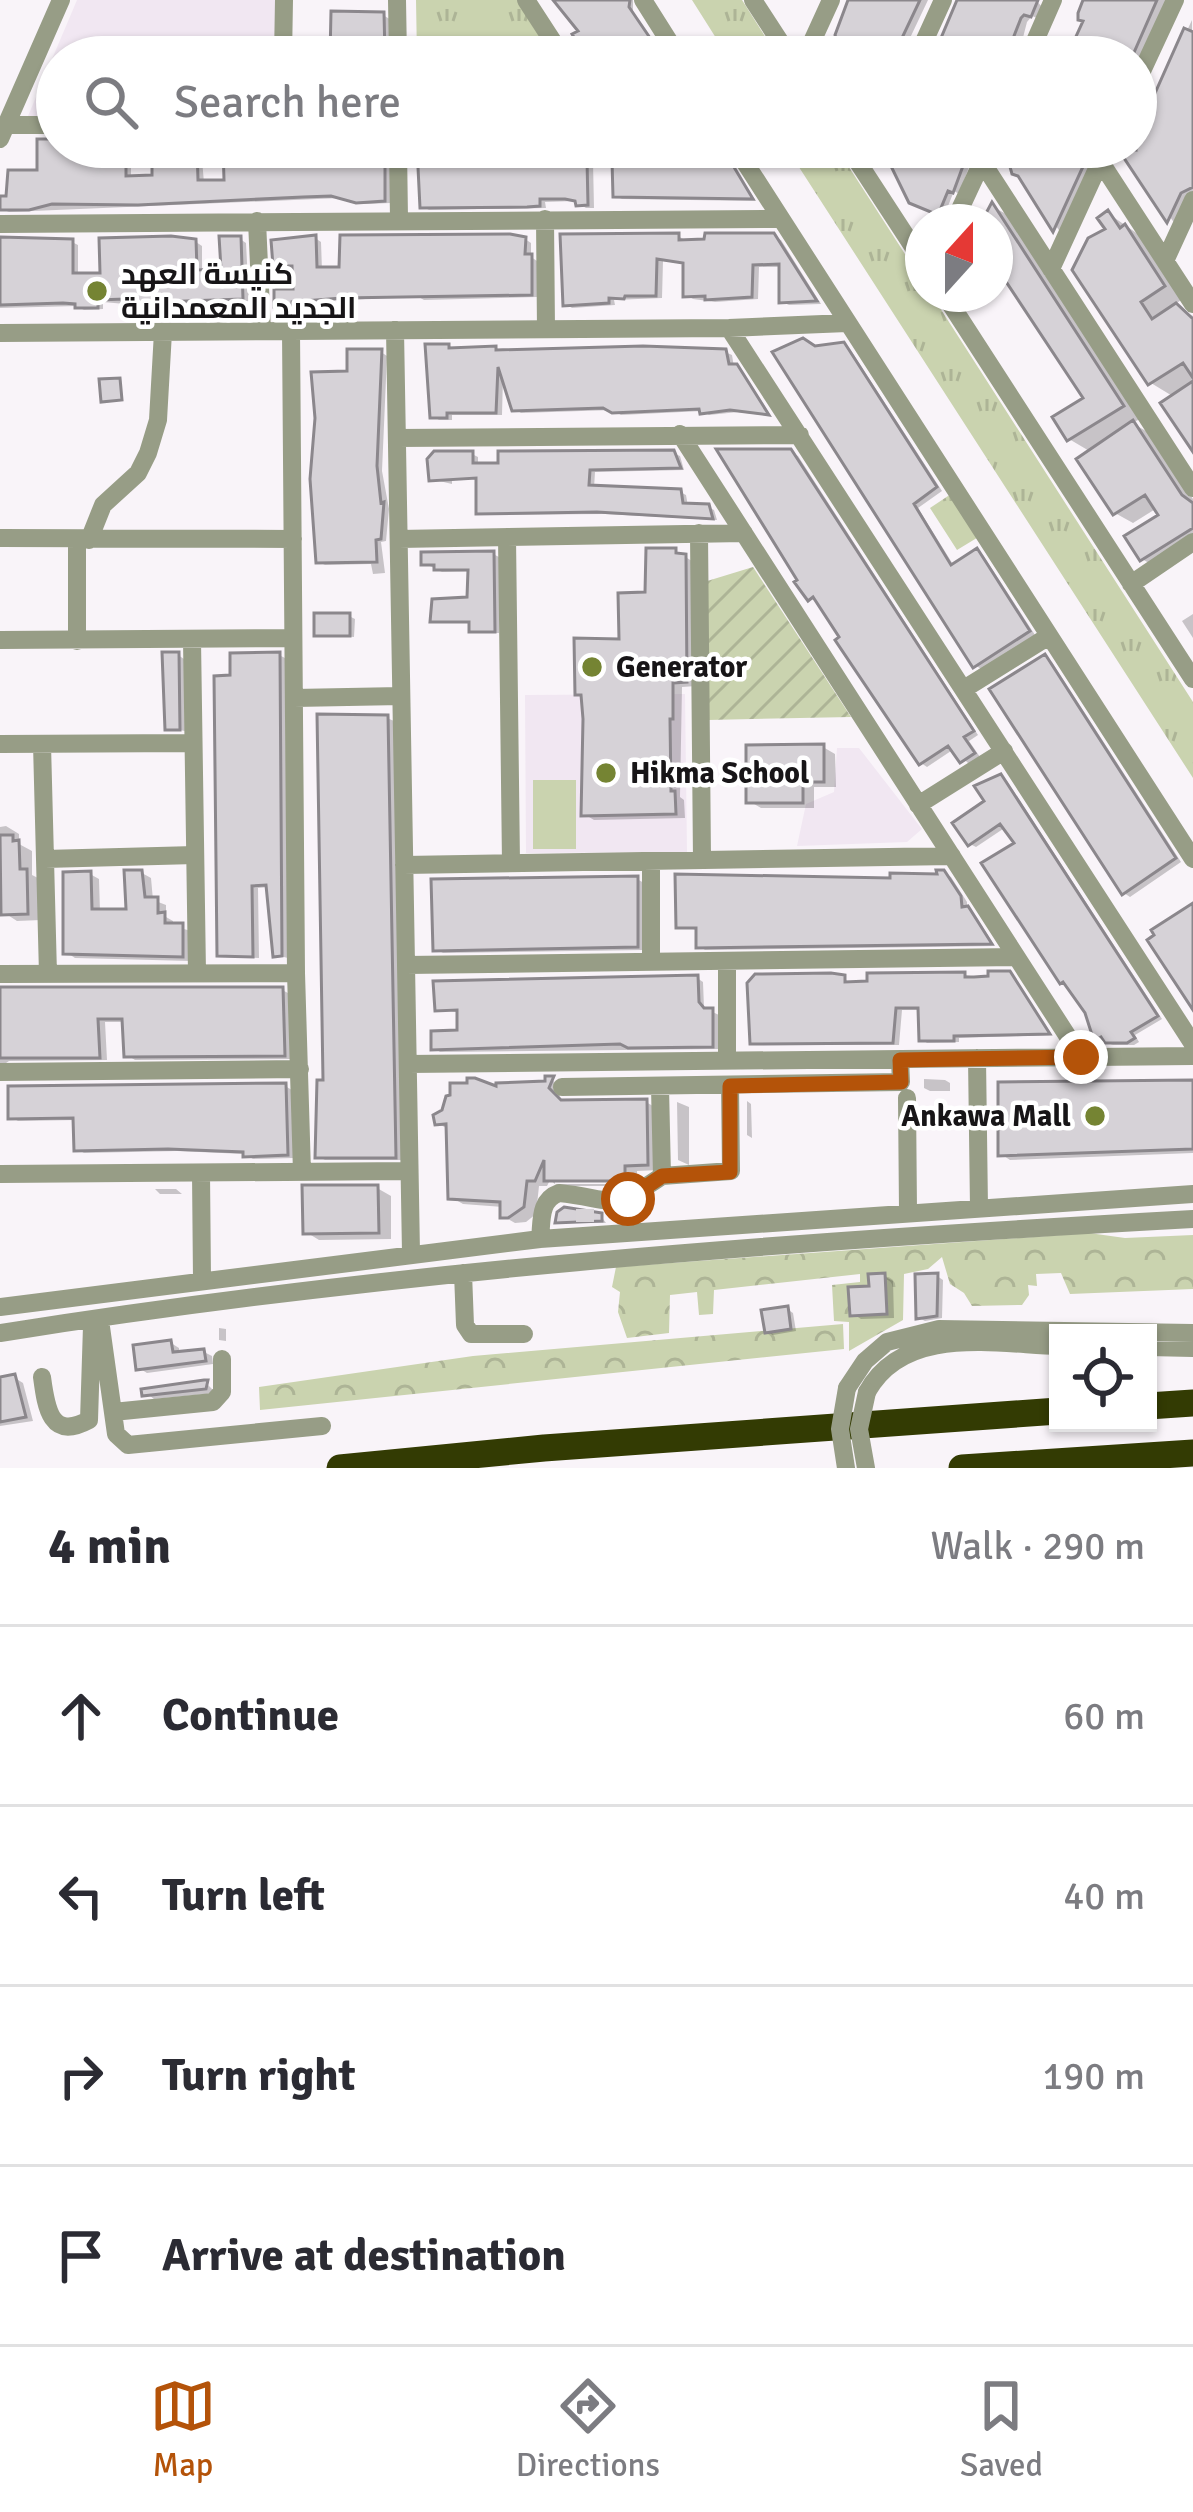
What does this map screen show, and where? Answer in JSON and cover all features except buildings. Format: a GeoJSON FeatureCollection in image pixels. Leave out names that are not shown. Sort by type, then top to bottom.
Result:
{"type":"FeatureCollection","features":[{"type":"Feature","properties":{"kind":"highway"},"geometry":{"type":"LineString","coordinates":[[1157,1405],[1193,1403]]}},
{"type":"Feature","properties":{"kind":"highway"},"geometry":{"type":"LineString","coordinates":[[340,1468],[544,1448],[1049,1412]]}},
{"type":"Feature","properties":{"kind":"highway"},"geometry":{"type":"LineString","coordinates":[[962,1468],[1193,1453]]}},
{"type":"Feature","properties":{"kind":"street"},"geometry":{"type":"LineString","coordinates":[[45,36],[61,0]]}},
{"type":"Feature","properties":{"kind":"street"},"geometry":{"type":"LineString","coordinates":[[283,36],[284,0]]}},
{"type":"Feature","properties":{"kind":"street"},"geometry":{"type":"LineString","coordinates":[[398,0],[398,36]]}},
{"type":"Feature","properties":{"kind":"street"},"geometry":{"type":"LineString","coordinates":[[526,0],[549,36]]}},
{"type":"Feature","properties":{"kind":"street"},"geometry":{"type":"LineString","coordinates":[[643,0],[666,36]]}},
{"type":"Feature","properties":{"kind":"street"},"geometry":{"type":"LineString","coordinates":[[753,0],[776,36]]}},
{"type":"Feature","properties":{"kind":"street"},"geometry":{"type":"LineString","coordinates":[[815,36],[831,0]]}},
{"type":"Feature","properties":{"kind":"street"},"geometry":{"type":"LineString","coordinates":[[926,36],[943,0]]}},
{"type":"Feature","properties":{"kind":"street"},"geometry":{"type":"LineString","coordinates":[[1038,36],[1054,0]]}},
{"type":"Feature","properties":{"kind":"street"},"geometry":{"type":"LineString","coordinates":[[1157,39],[1175,0]]}},
{"type":"Feature","properties":{"kind":"street"},"geometry":{"type":"LineString","coordinates":[[3,132],[36,57]]}},
{"type":"Feature","properties":{"kind":"street"},"geometry":{"type":"LineString","coordinates":[[3,132],[36,128]]}},
{"type":"Feature","properties":{"kind":"street"},"geometry":{"type":"LineString","coordinates":[[398,168],[399,219]]}},
{"type":"Feature","properties":{"kind":"street"},"geometry":{"type":"LineString","coordinates":[[748,168],[1193,859]]}},
{"type":"Feature","properties":{"kind":"street"},"geometry":{"type":"LineString","coordinates":[[862,168],[905,234]]}},
{"type":"Feature","properties":{"kind":"street"},"geometry":{"type":"LineString","coordinates":[[963,204],[980,168]]}},
{"type":"Feature","properties":{"kind":"street"},"geometry":{"type":"LineString","coordinates":[[993,168],[1051,269],[1193,488]]}},
{"type":"Feature","properties":{"kind":"street"},"geometry":{"type":"LineString","coordinates":[[1051,269],[1098,168]]}},
{"type":"Feature","properties":{"kind":"street"},"geometry":{"type":"LineString","coordinates":[[1112,168],[1193,304]]}},
{"type":"Feature","properties":{"kind":"street"},"geometry":{"type":"LineString","coordinates":[[1165,261],[1192,206]]}},
{"type":"Feature","properties":{"kind":"street"},"geometry":{"type":"LineString","coordinates":[[545,219],[546,329]]}},
{"type":"Feature","properties":{"kind":"street"},"geometry":{"type":"LineString","coordinates":[[0,224],[781,219]]}},
{"type":"Feature","properties":{"kind":"street"},"geometry":{"type":"LineString","coordinates":[[257,220],[262,331]]}},
{"type":"Feature","properties":{"kind":"street"},"geometry":{"type":"LineString","coordinates":[[956,312],[1193,679]]}},
{"type":"Feature","properties":{"kind":"street"},"geometry":{"type":"LineString","coordinates":[[0,333],[730,328],[847,323]]}},
{"type":"Feature","properties":{"kind":"street"},"geometry":{"type":"LineString","coordinates":[[730,328],[1193,1044]]}},
{"type":"Feature","properties":{"kind":"street"},"geometry":{"type":"LineString","coordinates":[[395,330],[411,1252]]}},
{"type":"Feature","properties":{"kind":"street"},"geometry":{"type":"LineString","coordinates":[[291,331],[302,1172]]}},
{"type":"Feature","properties":{"kind":"street"},"geometry":{"type":"LineString","coordinates":[[77,641],[83,540],[104,505],[138,473],[148,453],[159,408],[163,332]]}},
{"type":"Feature","properties":{"kind":"street"},"geometry":{"type":"LineString","coordinates":[[680,434],[1081,1057]]}},
{"type":"Feature","properties":{"kind":"street"},"geometry":{"type":"LineString","coordinates":[[397,438],[800,435]]}},
{"type":"Feature","properties":{"kind":"street"},"geometry":{"type":"LineString","coordinates":[[699,533],[702,860]]}},
{"type":"Feature","properties":{"kind":"street"},"geometry":{"type":"LineString","coordinates":[[399,538],[744,533]]}},
{"type":"Feature","properties":{"kind":"street"},"geometry":{"type":"LineString","coordinates":[[507,536],[511,863]]}},
{"type":"Feature","properties":{"kind":"street"},"geometry":{"type":"LineString","coordinates":[[0,538],[292,538]]}},
{"type":"Feature","properties":{"kind":"street"},"geometry":{"type":"LineString","coordinates":[[1131,584],[1193,542]]}},
{"type":"Feature","properties":{"kind":"street"},"geometry":{"type":"LineString","coordinates":[[964,689],[1048,635]]}},
{"type":"Feature","properties":{"kind":"street"},"geometry":{"type":"LineString","coordinates":[[0,640],[293,638]]}},
{"type":"Feature","properties":{"kind":"street"},"geometry":{"type":"LineString","coordinates":[[192,640],[196,973]]}},
{"type":"Feature","properties":{"kind":"street"},"geometry":{"type":"LineString","coordinates":[[294,698],[401,697]]}},
{"type":"Feature","properties":{"kind":"street"},"geometry":{"type":"LineString","coordinates":[[0,744],[193,742]]}},
{"type":"Feature","properties":{"kind":"street"},"geometry":{"type":"LineString","coordinates":[[42,744],[48,974]]}},
{"type":"Feature","properties":{"kind":"street"},"geometry":{"type":"LineString","coordinates":[[918,805],[1004,751]]}},
{"type":"Feature","properties":{"kind":"street"},"geometry":{"type":"LineString","coordinates":[[45,859],[195,855]]}},
{"type":"Feature","properties":{"kind":"street"},"geometry":{"type":"LineString","coordinates":[[404,865],[952,856]]}},
{"type":"Feature","properties":{"kind":"street"},"geometry":{"type":"LineString","coordinates":[[651,861],[651,962]]}},
{"type":"Feature","properties":{"kind":"street"},"geometry":{"type":"LineString","coordinates":[[406,965],[1016,957]]}},
{"type":"Feature","properties":{"kind":"street"},"geometry":{"type":"LineString","coordinates":[[727,961],[727,1061]]}},
{"type":"Feature","properties":{"kind":"street"},"geometry":{"type":"LineString","coordinates":[[0,974],[296,973]]}},
{"type":"Feature","properties":{"kind":"street"},"geometry":{"type":"LineString","coordinates":[[408,1064],[1193,1056]]}},
{"type":"Feature","properties":{"kind":"street"},"geometry":{"type":"LineString","coordinates":[[977,1058],[980,1208]]}},
{"type":"Feature","properties":{"kind":"street"},"geometry":{"type":"LineString","coordinates":[[562,1087],[901,1082],[900,1060]]}},
{"type":"Feature","properties":{"kind":"street"},"geometry":{"type":"LineString","coordinates":[[0,1072],[300,1069]]}},
{"type":"Feature","properties":{"kind":"street"},"geometry":{"type":"LineString","coordinates":[[730,1086],[730,1172],[662,1176],[628,1199],[540,1239],[6,1306],[8,1332],[463,1273],[1193,1219]]}},
{"type":"Feature","properties":{"kind":"street"},"geometry":{"type":"LineString","coordinates":[[659,1087],[662,1176]]}},
{"type":"Feature","properties":{"kind":"street"},"geometry":{"type":"LineString","coordinates":[[907,1098],[908,1211]]}},
{"type":"Feature","properties":{"kind":"street"},"geometry":{"type":"LineString","coordinates":[[0,1174],[410,1171]]}},
{"type":"Feature","properties":{"kind":"street"},"geometry":{"type":"LineString","coordinates":[[202,1173],[202,1280]]}},
{"type":"Feature","properties":{"kind":"street"},"geometry":{"type":"LineString","coordinates":[[540,1239],[544,1203],[559,1193],[585,1216],[673,1227],[1193,1194]]}},
{"type":"Feature","properties":{"kind":"street"},"geometry":{"type":"LineString","coordinates":[[673,1227],[674,1255]]}},
{"type":"Feature","properties":{"kind":"street"},"geometry":{"type":"LineString","coordinates":[[463,1273],[465,1325],[471,1334],[524,1334]]}},
{"type":"Feature","properties":{"kind":"street"},"geometry":{"type":"LineString","coordinates":[[42,1377],[46,1409],[53,1419],[68,1427],[89,1420],[96,1320]]}},
{"type":"Feature","properties":{"kind":"street"},"geometry":{"type":"LineString","coordinates":[[96,1320],[121,1442],[137,1446],[322,1426]]}},
{"type":"Feature","properties":{"kind":"street"},"geometry":{"type":"LineString","coordinates":[[846,1468],[840,1429],[865,1361],[887,1342],[939,1329],[1193,1333]]}},
{"type":"Feature","properties":{"kind":"street"},"geometry":{"type":"LineString","coordinates":[[857,1390],[913,1350],[944,1343],[1049,1346]]}},
{"type":"Feature","properties":{"kind":"street"},"geometry":{"type":"LineString","coordinates":[[1157,1347],[1193,1348]]}},
{"type":"Feature","properties":{"kind":"street"},"geometry":{"type":"LineString","coordinates":[[112,1412],[213,1402],[222,1392],[222,1359]]}},
{"type":"Feature","properties":{"kind":"street"},"geometry":{"type":"LineString","coordinates":[[857,1390],[866,1468]]}},
{"type":"Feature","properties":{"kind":"shaded area"},"geometry":{"type":"Polygon","coordinates":[[[77,0],[282,0],[282,36],[62,36],[77,0]]]}},
{"type":"Feature","properties":{"kind":"shaded area","name":"Hikma School"},"geometry":{"type":"Polygon","coordinates":[[[685,694],[687,852],[526,853],[525,695],[685,694]]]}},
{"type":"Feature","properties":{"kind":"shaded area"},"geometry":{"type":"Polygon","coordinates":[[[837,748],[859,748],[922,829],[907,842],[797,846],[806,804],[834,792],[837,748]]]}},
{"type":"Feature","properties":{"kind":"green space"},"geometry":{"type":"Polygon","coordinates":[[[416,0],[520,0],[542,36],[417,36],[416,0]]]}},
{"type":"Feature","properties":{"kind":"green space"},"geometry":{"type":"Polygon","coordinates":[[[692,0],[742,0],[765,36],[715,36],[692,0]]]}},
{"type":"Feature","properties":{"kind":"green space"},"geometry":{"type":"Polygon","coordinates":[[[800,168],[850,168],[905,254],[905,312],[943,312],[1193,702],[1193,778],[800,168]]]}},
{"type":"Feature","properties":{"kind":"green space"},"geometry":{"type":"Polygon","coordinates":[[[957,490],[985,533],[957,550],[930,508],[957,490]]]}},
{"type":"Feature","properties":{"kind":"green space"},"geometry":{"type":"Polygon","coordinates":[[[753,567],[851,717],[708,720],[704,582],[753,567]]]}},
{"type":"Feature","properties":{"kind":"green space"},"geometry":{"type":"Polygon","coordinates":[[[533,780],[576,780],[576,849],[533,849],[533,780]]]}},
{"type":"Feature","properties":{"kind":"green space"},"geometry":{"type":"Polygon","coordinates":[[[1089,1233],[1125,1238],[1193,1235],[1193,1289],[1070,1294],[1061,1273],[1036,1274],[1037,1286],[1028,1285],[1029,1295],[1022,1305],[972,1306],[950,1284],[942,1257],[928,1269],[904,1274],[903,1320],[849,1351],[849,1322],[834,1321],[832,1285],[860,1282],[860,1274],[714,1290],[713,1314],[699,1315],[697,1292],[670,1295],[669,1333],[627,1338],[618,1312],[620,1292],[612,1287],[616,1267],[1089,1233]]]}},
{"type":"Feature","properties":{"kind":"green space"},"geometry":{"type":"Polygon","coordinates":[[[843,1324],[844,1349],[260,1410],[259,1387],[473,1356],[843,1324]]]}},
{"type":"Feature","properties":{"kind":"tunnel"},"geometry":{"type":"LineString","coordinates":[[585,1209],[585,1222]]}},
{"type":"Feature","properties":{"kind":"place","name":"كنيسة العهد الجديد المعمدانية"},"geometry":{"type":"Point","coordinates":[97,291]}},
{"type":"Feature","properties":{"kind":"place","name":"Generator"},"geometry":{"type":"Point","coordinates":[592,667]}},
{"type":"Feature","properties":{"kind":"place","name":"Hikma School"},"geometry":{"type":"Point","coordinates":[606,773]}},
{"type":"Feature","properties":{"kind":"place","name":"Ankawa Mall"},"geometry":{"type":"Point","coordinates":[1095,1116]}},
{"type":"Feature","properties":{"kind":"route"},"geometry":{"type":"LineString","coordinates":[[628,1199],[662,1176],[730,1172],[730,1086],[901,1082],[900,1060],[1081,1057]]}}]}
